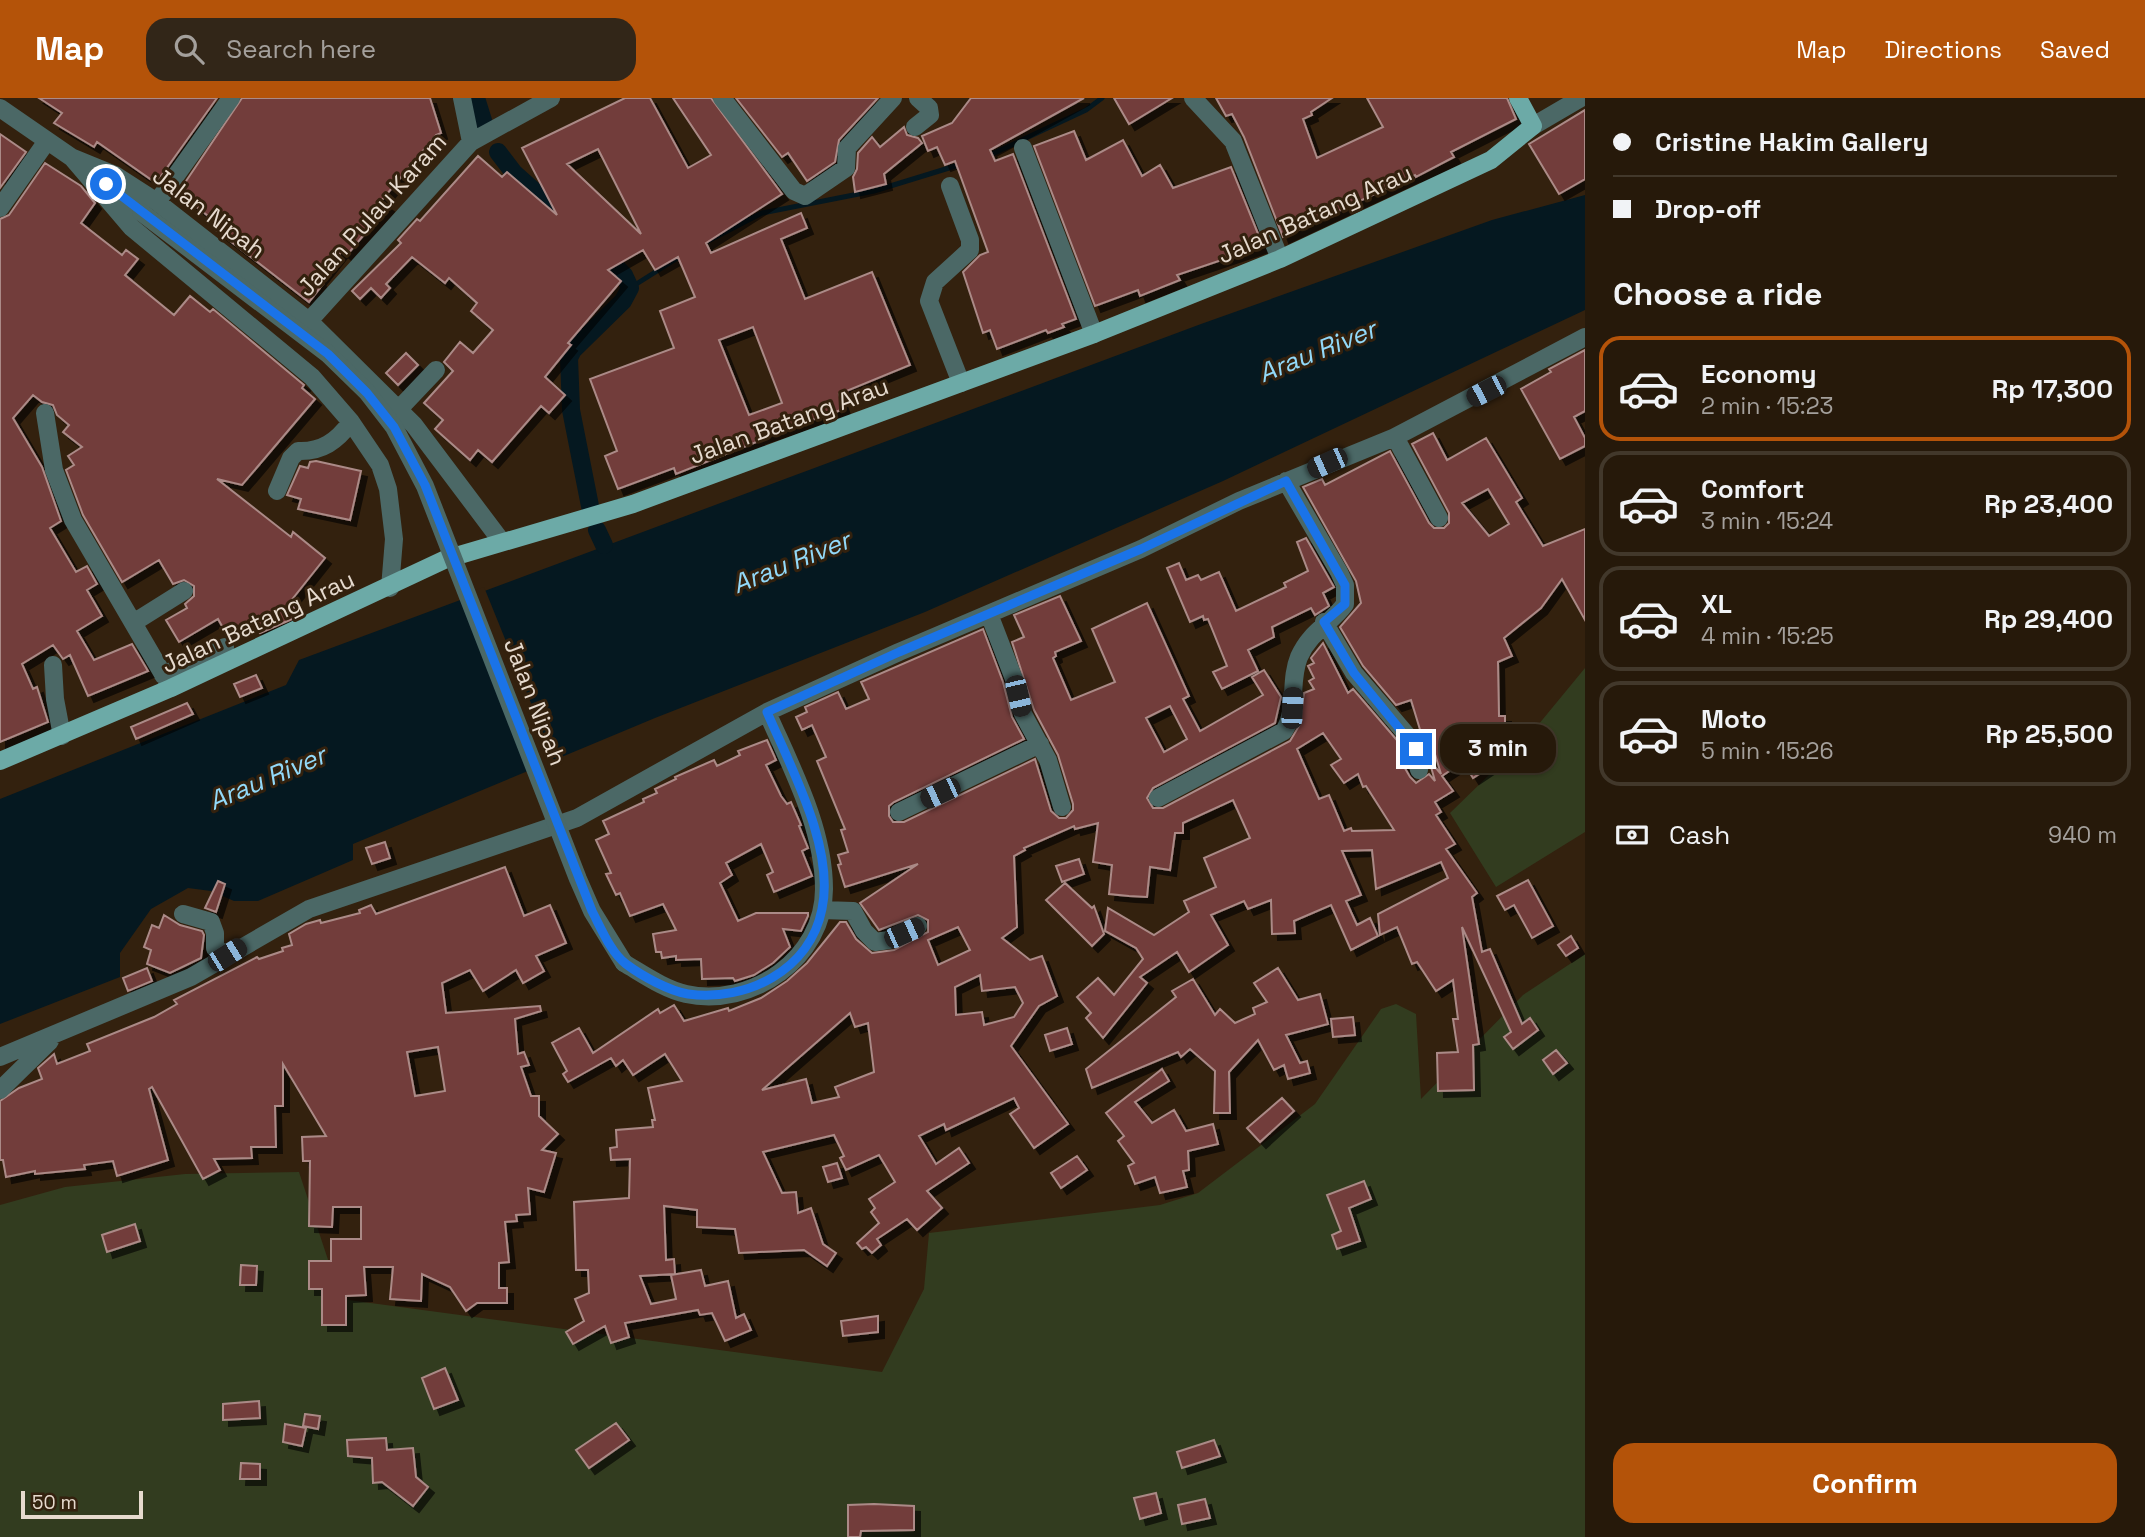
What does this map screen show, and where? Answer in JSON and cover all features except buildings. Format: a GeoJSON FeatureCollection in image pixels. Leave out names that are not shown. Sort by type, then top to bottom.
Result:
{"type":"FeatureCollection","features":[{"type":"Feature","properties":{"kind":"main road"},"geometry":{"type":"LineString","coordinates":[[1518,98],[1533,126]]}},
{"type":"Feature","properties":{"kind":"main road","name":"Jalan Batang Arau"},"geometry":{"type":"LineString","coordinates":[[0,761],[62,736],[167,682],[390,588],[446,559],[633,504],[1094,334],[1280,259],[1491,160],[1533,126]]}},
{"type":"Feature","properties":{"kind":"street"},"geometry":{"type":"LineString","coordinates":[[157,202],[231,98]]}},
{"type":"Feature","properties":{"kind":"street","name":"Jalan Pulau Karam"},"geometry":{"type":"LineString","coordinates":[[462,98],[471,142]]}},
{"type":"Feature","properties":{"kind":"street","name":"Jalan Pulau Karam"},"geometry":{"type":"LineString","coordinates":[[309,320],[471,142],[551,98]]}},
{"type":"Feature","properties":{"kind":"street"},"geometry":{"type":"LineString","coordinates":[[722,98],[794,191],[805,195],[846,168],[847,148],[893,98]]}},
{"type":"Feature","properties":{"kind":"street"},"geometry":{"type":"LineString","coordinates":[[915,127],[930,115],[929,108],[918,98]]}},
{"type":"Feature","properties":{"kind":"street"},"geometry":{"type":"LineString","coordinates":[[1193,98],[1233,141],[1280,259]]}},
{"type":"Feature","properties":{"kind":"street","name":"Jalan Batang Arau"},"geometry":{"type":"LineString","coordinates":[[1533,126],[1581,98]]}},
{"type":"Feature","properties":{"kind":"street","name":"Jalan Nipah"},"geometry":{"type":"LineString","coordinates":[[0,108],[71,157],[328,354],[367,393],[394,427],[425,485],[592,911],[624,963],[685,994],[718,996],[754,987],[789,968],[811,943],[822,910],[824,889],[818,844],[803,795],[767,712]]}},
{"type":"Feature","properties":{"kind":"street"},"geometry":{"type":"LineString","coordinates":[[0,208],[47,141]]}},
{"type":"Feature","properties":{"kind":"street"},"geometry":{"type":"LineString","coordinates":[[1023,148],[1094,334]]}},
{"type":"Feature","properties":{"kind":"street","name":"Jalan Nipah"},"geometry":{"type":"LineString","coordinates":[[71,157],[115,175],[157,202],[309,320],[399,409],[502,542]]}},
{"type":"Feature","properties":{"kind":"street","name":"Jalan Nipah"},"geometry":{"type":"LineString","coordinates":[[71,157],[131,227],[312,377],[351,422],[380,465],[388,489],[394,539],[390,588]]}},
{"type":"Feature","properties":{"kind":"street"},"geometry":{"type":"LineString","coordinates":[[950,186],[970,240],[970,250],[935,282],[929,301],[961,383]]}},
{"type":"Feature","properties":{"kind":"street"},"geometry":{"type":"LineString","coordinates":[[0,1057],[54,1037],[191,977],[309,909],[577,818],[767,712],[1141,549],[1286,481],[1395,437],[1585,337]]}},
{"type":"Feature","properties":{"kind":"street"},"geometry":{"type":"LineString","coordinates":[[399,409],[436,370]]}},
{"type":"Feature","properties":{"kind":"street"},"geometry":{"type":"LineString","coordinates":[[45,413],[54,470],[73,520],[167,682],[226,647]]}},
{"type":"Feature","properties":{"kind":"street"},"geometry":{"type":"LineString","coordinates":[[277,491],[291,458],[299,451],[312,452],[328,446],[351,422]]}},
{"type":"Feature","properties":{"kind":"street"},"geometry":{"type":"LineString","coordinates":[[1395,437],[1439,518]]}},
{"type":"Feature","properties":{"kind":"street"},"geometry":{"type":"LineString","coordinates":[[1158,798],[1284,731],[1291,718],[1298,659],[1310,638],[1345,604],[1345,585],[1286,481]]}},
{"type":"Feature","properties":{"kind":"street"},"geometry":{"type":"LineString","coordinates":[[133,623],[184,591]]}},
{"type":"Feature","properties":{"kind":"street"},"geometry":{"type":"LineString","coordinates":[[989,614],[1014,679],[1023,714],[1048,760],[1062,807]]}},
{"type":"Feature","properties":{"kind":"street"},"geometry":{"type":"LineString","coordinates":[[1324,622],[1354,673],[1412,741],[1419,769]]}},
{"type":"Feature","properties":{"kind":"street"},"geometry":{"type":"LineString","coordinates":[[53,665],[55,699],[62,736]]}},
{"type":"Feature","properties":{"kind":"street"},"geometry":{"type":"LineString","coordinates":[[899,812],[1040,744]]}},
{"type":"Feature","properties":{"kind":"street"},"geometry":{"type":"LineString","coordinates":[[822,910],[853,911],[864,931],[875,942],[889,940],[918,926]]}},
{"type":"Feature","properties":{"kind":"street"},"geometry":{"type":"LineString","coordinates":[[183,914],[211,922],[215,933],[215,947],[227,955]]}},
{"type":"Feature","properties":{"kind":"street"},"geometry":{"type":"LineString","coordinates":[[0,1090],[54,1037]]}},
{"type":"Feature","properties":{"kind":"green space"},"geometry":{"type":"Polygon","coordinates":[[[1585,668],[1585,832],[1496,887],[1450,813],[1529,736],[1585,668]]]}},
{"type":"Feature","properties":{"kind":"green space"},"geometry":{"type":"Polygon","coordinates":[[[1585,954],[1585,1537],[0,1537],[0,1205],[65,1187],[185,1174],[299,1172],[341,1299],[882,1372],[924,1289],[929,1233],[1160,1205],[1198,1193],[1315,1104],[1381,1009],[1396,1004],[1416,1014],[1421,1099],[1523,995],[1585,954]]]}},
{"type":"Feature","properties":{"kind":"water","name":"Arau River"},"geometry":{"type":"Polygon","coordinates":[[[1585,195],[1585,310],[1223,481],[925,612],[655,718],[353,844],[353,860],[258,901],[234,901],[211,891],[188,888],[151,909],[120,953],[120,977],[0,1024],[0,799],[286,685],[299,660],[1201,324],[1492,220],[1585,195]]]}},
{"type":"Feature","properties":{"kind":"pier"},"geometry":{"type":"Polygon","coordinates":[[[484,587],[556,765],[531,776],[460,595],[484,587]]]}},
{"type":"Feature","properties":{"kind":"waterway"},"geometry":{"type":"LineString","coordinates":[[476,98],[485,127]]}},
{"type":"Feature","properties":{"kind":"waterway"},"geometry":{"type":"LineString","coordinates":[[988,156],[1086,110],[1102,98]]}},
{"type":"Feature","properties":{"kind":"waterway"},"geometry":{"type":"LineString","coordinates":[[498,152],[514,173],[570,223]]}},
{"type":"Feature","properties":{"kind":"waterway"},"geometry":{"type":"LineString","coordinates":[[708,241],[762,213],[874,191],[962,164]]}},
{"type":"Feature","properties":{"kind":"waterway"},"geometry":{"type":"LineString","coordinates":[[590,506],[571,410],[569,358],[573,350],[623,301],[630,288],[624,275],[598,249]]}},
{"type":"Feature","properties":{"kind":"waterway"},"geometry":{"type":"LineString","coordinates":[[630,288],[684,254]]}},
{"type":"Feature","properties":{"kind":"waterway"},"geometry":{"type":"LineString","coordinates":[[597,530],[604,545]]}},
{"type":"Feature","properties":{"kind":"route"},"geometry":{"type":"LineString","coordinates":[[106,184],[328,354],[367,393],[394,427],[425,485],[592,911],[624,963],[650,979],[685,994],[718,996],[754,987],[789,968],[811,943],[822,910],[824,889],[818,844],[803,795],[767,712],[899,652],[1141,549],[1286,481],[1345,585],[1345,604],[1324,622],[1354,673],[1416,749]]}}]}
